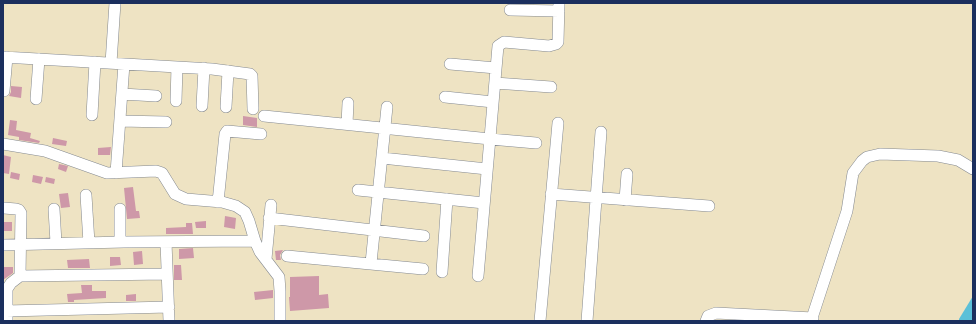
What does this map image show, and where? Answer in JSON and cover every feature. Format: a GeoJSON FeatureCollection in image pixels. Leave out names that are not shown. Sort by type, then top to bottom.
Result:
{"type":"FeatureCollection","features":[{"type":"Feature","properties":{"kind":"street"},"geometry":{"type":"LineString","coordinates":[[111,63],[115,3]]}},
{"type":"Feature","properties":{"kind":"street"},"geometry":{"type":"LineString","coordinates":[[478,276],[498,46],[504,42],[549,46],[558,42],[559,7],[510,10]]}},
{"type":"Feature","properties":{"kind":"street"},"geometry":{"type":"LineString","coordinates":[[4,91],[5,57],[204,68],[250,74],[252,76],[252,109]]}},
{"type":"Feature","properties":{"kind":"street"},"geometry":{"type":"LineString","coordinates":[[36,98],[39,59]]}},
{"type":"Feature","properties":{"kind":"street"},"geometry":{"type":"LineString","coordinates":[[92,115],[95,62]]}},
{"type":"Feature","properties":{"kind":"street"},"geometry":{"type":"LineString","coordinates":[[116,173],[124,64]]}},
{"type":"Feature","properties":{"kind":"street"},"geometry":{"type":"LineString","coordinates":[[450,64],[496,68]]}},
{"type":"Feature","properties":{"kind":"street"},"geometry":{"type":"LineString","coordinates":[[176,101],[177,67]]}},
{"type":"Feature","properties":{"kind":"street"},"geometry":{"type":"LineString","coordinates":[[202,106],[204,68]]}},
{"type":"Feature","properties":{"kind":"street"},"geometry":{"type":"LineString","coordinates":[[226,107],[228,71]]}},
{"type":"Feature","properties":{"kind":"street"},"geometry":{"type":"LineString","coordinates":[[495,83],[551,87]]}},
{"type":"Feature","properties":{"kind":"street"},"geometry":{"type":"LineString","coordinates":[[122,94],[156,96]]}},
{"type":"Feature","properties":{"kind":"street"},"geometry":{"type":"LineString","coordinates":[[445,97],[493,102]]}},
{"type":"Feature","properties":{"kind":"street"},"geometry":{"type":"LineString","coordinates":[[347,124],[348,103]]}},
{"type":"Feature","properties":{"kind":"street"},"geometry":{"type":"LineString","coordinates":[[371,263],[387,107]]}},
{"type":"Feature","properties":{"kind":"street"},"geometry":{"type":"LineString","coordinates":[[264,116],[490,140],[536,142]]}},
{"type":"Feature","properties":{"kind":"street"},"geometry":{"type":"LineString","coordinates":[[120,121],[166,122]]}},
{"type":"Feature","properties":{"kind":"street"},"geometry":{"type":"LineString","coordinates":[[540,321],[558,124]]}},
{"type":"Feature","properties":{"kind":"street"},"geometry":{"type":"LineString","coordinates":[[218,202],[225,134],[227,131],[261,134]]}},
{"type":"Feature","properties":{"kind":"street"},"geometry":{"type":"LineString","coordinates":[[587,321],[600,132]]}},
{"type":"Feature","properties":{"kind":"street"},"geometry":{"type":"LineString","coordinates":[[3,144],[45,151],[106,173],[156,171],[162,173],[175,194],[186,199],[218,202],[236,206],[245,212],[255,241],[279,277],[280,321]]}},
{"type":"Feature","properties":{"kind":"street"},"geometry":{"type":"LineString","coordinates":[[706,321],[708,316],[716,313],[812,319],[847,211],[853,173],[867,157],[880,154],[938,156],[958,160],[973,169]]}},
{"type":"Feature","properties":{"kind":"street"},"geometry":{"type":"LineString","coordinates":[[382,158],[487,169]]}},
{"type":"Feature","properties":{"kind":"street"},"geometry":{"type":"LineString","coordinates":[[625,200],[627,174]]}},
{"type":"Feature","properties":{"kind":"street"},"geometry":{"type":"LineString","coordinates":[[358,190],[484,203]]}},
{"type":"Feature","properties":{"kind":"street"},"geometry":{"type":"LineString","coordinates":[[551,194],[709,206]]}},
{"type":"Feature","properties":{"kind":"street"},"geometry":{"type":"LineString","coordinates":[[86,195],[89,243]]}},
{"type":"Feature","properties":{"kind":"street"},"geometry":{"type":"LineString","coordinates":[[442,272],[447,199]]}},
{"type":"Feature","properties":{"kind":"street"},"geometry":{"type":"LineString","coordinates":[[266,259],[271,205]]}},
{"type":"Feature","properties":{"kind":"street"},"geometry":{"type":"LineString","coordinates":[[4,208],[16,209],[21,213],[20,276]]}},
{"type":"Feature","properties":{"kind":"street"},"geometry":{"type":"LineString","coordinates":[[54,209],[56,243]]}},
{"type":"Feature","properties":{"kind":"street"},"geometry":{"type":"LineString","coordinates":[[120,209],[120,242]]}},
{"type":"Feature","properties":{"kind":"street"},"geometry":{"type":"LineString","coordinates":[[269,218],[375,229],[424,236]]}},
{"type":"Feature","properties":{"kind":"street"},"geometry":{"type":"LineString","coordinates":[[3,246],[56,243],[255,241]]}},
{"type":"Feature","properties":{"kind":"street"},"geometry":{"type":"LineString","coordinates":[[166,242],[169,321]]}},
{"type":"Feature","properties":{"kind":"street"},"geometry":{"type":"LineString","coordinates":[[287,256],[423,269]]}},
{"type":"Feature","properties":{"kind":"street"},"geometry":{"type":"LineString","coordinates":[[167,274],[20,276],[11,283],[7,289],[6,316],[169,307]]}},
{"type":"Feature","properties":{"kind":"water"},"geometry":{"type":"Polygon","coordinates":[[[973,296],[973,321],[959,321],[959,319],[973,296]]]}},
{"type":"Feature","properties":{"kind":"building"},"geometry":{"type":"Polygon","coordinates":[[[11,86],[22,87],[21,98],[9,96],[11,86]]]}},
{"type":"Feature","properties":{"kind":"building"},"geometry":{"type":"Polygon","coordinates":[[[243,116],[257,118],[257,127],[243,125],[243,116]]]}},
{"type":"Feature","properties":{"kind":"building"},"geometry":{"type":"Polygon","coordinates":[[[10,120],[17,121],[16,130],[31,133],[30,138],[40,141],[39,143],[19,140],[19,137],[8,135],[10,120]]]}},
{"type":"Feature","properties":{"kind":"building"},"geometry":{"type":"Polygon","coordinates":[[[53,138],[67,141],[66,146],[52,144],[53,138]]]}},
{"type":"Feature","properties":{"kind":"building"},"geometry":{"type":"Polygon","coordinates":[[[111,147],[110,155],[98,155],[98,148],[111,147]]]}},
{"type":"Feature","properties":{"kind":"building"},"geometry":{"type":"Polygon","coordinates":[[[3,155],[11,157],[9,174],[3,173],[3,155]]]}},
{"type":"Feature","properties":{"kind":"building"},"geometry":{"type":"Polygon","coordinates":[[[59,164],[68,166],[66,172],[58,169],[59,164]]]}},
{"type":"Feature","properties":{"kind":"building"},"geometry":{"type":"Polygon","coordinates":[[[11,172],[20,174],[19,180],[10,178],[11,172]]]}},
{"type":"Feature","properties":{"kind":"building"},"geometry":{"type":"Polygon","coordinates":[[[33,175],[43,177],[41,184],[32,182],[33,175]]]}},
{"type":"Feature","properties":{"kind":"building"},"geometry":{"type":"Polygon","coordinates":[[[46,177],[55,179],[54,184],[45,182],[46,177]]]}},
{"type":"Feature","properties":{"kind":"building"},"geometry":{"type":"Polygon","coordinates":[[[133,187],[136,211],[139,211],[140,218],[127,219],[124,188],[133,187]]]}},
{"type":"Feature","properties":{"kind":"building"},"geometry":{"type":"Polygon","coordinates":[[[68,193],[70,207],[61,208],[59,194],[68,193]]]}},
{"type":"Feature","properties":{"kind":"building"},"geometry":{"type":"Polygon","coordinates":[[[225,216],[236,218],[235,229],[224,227],[225,216]]]}},
{"type":"Feature","properties":{"kind":"building"},"geometry":{"type":"Polygon","coordinates":[[[206,221],[206,228],[196,228],[195,222],[206,221]]]}},
{"type":"Feature","properties":{"kind":"building"},"geometry":{"type":"Polygon","coordinates":[[[4,222],[12,222],[12,231],[4,231],[4,222]]]}},
{"type":"Feature","properties":{"kind":"building"},"geometry":{"type":"Polygon","coordinates":[[[186,223],[192,223],[193,234],[166,234],[166,228],[186,227],[186,223]]]}},
{"type":"Feature","properties":{"kind":"building"},"geometry":{"type":"Polygon","coordinates":[[[193,248],[194,258],[179,259],[179,249],[193,248]]]}},
{"type":"Feature","properties":{"kind":"building"},"geometry":{"type":"Polygon","coordinates":[[[283,250],[280,255],[281,260],[276,260],[275,251],[283,250]]]}},
{"type":"Feature","properties":{"kind":"building"},"geometry":{"type":"Polygon","coordinates":[[[142,251],[143,264],[134,265],[133,252],[142,251]]]}},
{"type":"Feature","properties":{"kind":"building"},"geometry":{"type":"Polygon","coordinates":[[[110,257],[120,257],[121,265],[110,266],[110,257]]]}},
{"type":"Feature","properties":{"kind":"building"},"geometry":{"type":"Polygon","coordinates":[[[89,259],[90,268],[68,268],[67,260],[89,259]]]}},
{"type":"Feature","properties":{"kind":"building"},"geometry":{"type":"Polygon","coordinates":[[[174,265],[181,265],[182,280],[174,280],[174,265]]]}},
{"type":"Feature","properties":{"kind":"building"},"geometry":{"type":"Polygon","coordinates":[[[3,267],[13,267],[13,273],[3,280],[3,267]]]}},
{"type":"Feature","properties":{"kind":"building"},"geometry":{"type":"Polygon","coordinates":[[[319,276],[319,295],[328,294],[329,308],[290,311],[290,277],[319,276]]]}},
{"type":"Feature","properties":{"kind":"building"},"geometry":{"type":"Polygon","coordinates":[[[81,285],[92,285],[92,291],[106,291],[106,298],[74,300],[74,302],[68,302],[67,294],[82,293],[81,285]]]}},
{"type":"Feature","properties":{"kind":"building"},"geometry":{"type":"Polygon","coordinates":[[[273,290],[273,298],[255,300],[254,292],[273,290]]]}},
{"type":"Feature","properties":{"kind":"building"},"geometry":{"type":"Polygon","coordinates":[[[136,294],[136,301],[126,301],[126,295],[136,294]]]}}]}
